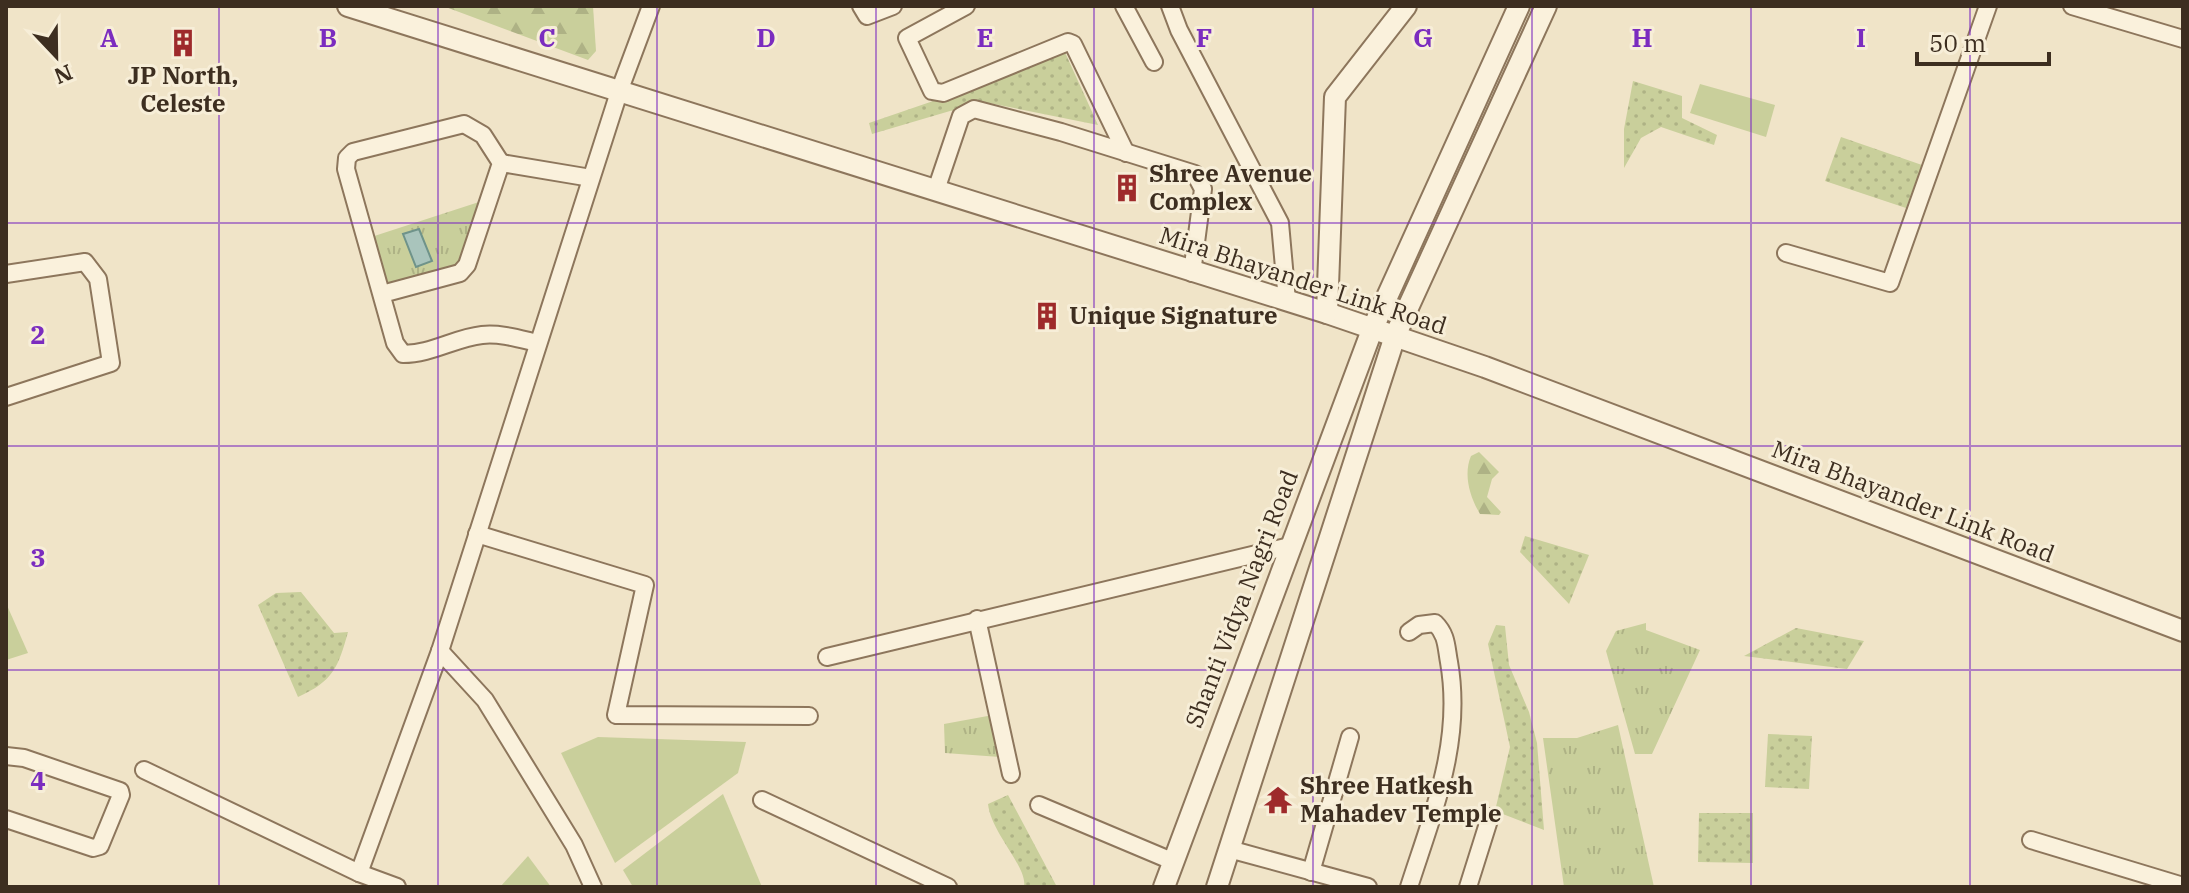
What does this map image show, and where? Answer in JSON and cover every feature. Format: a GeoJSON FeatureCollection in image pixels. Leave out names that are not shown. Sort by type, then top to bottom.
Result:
{"type":"FeatureCollection","features":[{"type":"Feature","properties":{"kind":"street","name":"Mira Bhayander Link Road"},"geometry":{"type":"LineString","coordinates":[[348,6],[620,89],[1395,336],[1485,367],[2183,631]]}},
{"type":"Feature","properties":{"kind":"street"},"geometry":{"type":"LineString","coordinates":[[359,873],[440,651],[620,89],[651,6]]}},
{"type":"Feature","properties":{"kind":"street"},"geometry":{"type":"LineString","coordinates":[[861,6],[869,16],[893,6]]}},
{"type":"Feature","properties":{"kind":"street"},"geometry":{"type":"LineString","coordinates":[[966,6],[907,38],[932,91],[943,93],[1068,42],[1073,44],[1126,153]]}},
{"type":"Feature","properties":{"kind":"street"},"geometry":{"type":"LineString","coordinates":[[1124,6],[1154,62]]}},
{"type":"Feature","properties":{"kind":"street"},"geometry":{"type":"LineString","coordinates":[[1170,6],[1179,30],[1280,223],[1287,301]]}},
{"type":"Feature","properties":{"kind":"street","name":"Shanti Vidya Nagri Road"},"geometry":{"type":"LineString","coordinates":[[1164,887],[1372,330],[1519,6]]}},
{"type":"Feature","properties":{"kind":"street"},"geometry":{"type":"LineString","coordinates":[[1217,887],[1395,336],[1546,6]]}},
{"type":"Feature","properties":{"kind":"street"},"geometry":{"type":"LineString","coordinates":[[1786,253],[1890,283],[1988,6]]}},
{"type":"Feature","properties":{"kind":"street"},"geometry":{"type":"LineString","coordinates":[[2072,6],[2183,39]]}},
{"type":"Feature","properties":{"kind":"street"},"geometry":{"type":"LineString","coordinates":[[1327,313],[1335,97],[1400,7]]}},
{"type":"Feature","properties":{"kind":"street"},"geometry":{"type":"LineString","coordinates":[[936,190],[957,124],[969,110],[1061,132],[1195,174],[1203,189],[1192,273]]}},
{"type":"Feature","properties":{"kind":"street"},"geometry":{"type":"LineString","coordinates":[[538,343],[499,335],[480,335],[417,354],[403,354],[395,343],[346,169],[347,158],[353,152],[464,124],[483,135],[501,163],[591,178]]}},
{"type":"Feature","properties":{"kind":"street"},"geometry":{"type":"LineString","coordinates":[[1461,133],[1484,141]]}},
{"type":"Feature","properties":{"kind":"street"},"geometry":{"type":"LineString","coordinates":[[382,294],[460,273],[475,245],[501,163]]}},
{"type":"Feature","properties":{"kind":"street"},"geometry":{"type":"LineString","coordinates":[[1418,227],[1440,237]]}},
{"type":"Feature","properties":{"kind":"street"},"geometry":{"type":"LineString","coordinates":[[6,274],[85,262],[98,279],[111,363],[6,397]]}},
{"type":"Feature","properties":{"kind":"street"},"geometry":{"type":"LineString","coordinates":[[477,534],[645,585],[616,715],[809,716]]}},
{"type":"Feature","properties":{"kind":"street"},"geometry":{"type":"LineString","coordinates":[[827,657],[1290,546]]}},
{"type":"Feature","properties":{"kind":"street"},"geometry":{"type":"LineString","coordinates":[[977,619],[1011,774]]}},
{"type":"Feature","properties":{"kind":"street"},"geometry":{"type":"LineString","coordinates":[[1409,632],[1419,625],[1435,623],[1445,633],[1455,693],[1452,747],[1409,887]]}},
{"type":"Feature","properties":{"kind":"street"},"geometry":{"type":"LineString","coordinates":[[440,651],[485,700],[574,845],[593,887]]}},
{"type":"Feature","properties":{"kind":"street"},"geometry":{"type":"LineString","coordinates":[[1311,872],[1350,737]]}},
{"type":"Feature","properties":{"kind":"street"},"geometry":{"type":"LineString","coordinates":[[6,756],[38,763],[120,791],[121,795],[100,846],[93,848],[6,819]]}},
{"type":"Feature","properties":{"kind":"street"},"geometry":{"type":"LineString","coordinates":[[144,770],[359,873],[397,887]]}},
{"type":"Feature","properties":{"kind":"street"},"geometry":{"type":"LineString","coordinates":[[762,800],[948,887]]}},
{"type":"Feature","properties":{"kind":"street"},"geometry":{"type":"LineString","coordinates":[[1039,805],[1172,861]]}},
{"type":"Feature","properties":{"kind":"street"},"geometry":{"type":"LineString","coordinates":[[1468,887],[1490,817]]}},
{"type":"Feature","properties":{"kind":"street"},"geometry":{"type":"LineString","coordinates":[[2031,840],[2183,886]]}},
{"type":"Feature","properties":{"kind":"street"},"geometry":{"type":"LineString","coordinates":[[1229,849],[1367,887]]}},
{"type":"Feature","properties":{"kind":"green space"},"geometry":{"type":"Polygon","coordinates":[[[443,6],[593,6],[596,51],[588,60],[443,6]]]}},
{"type":"Feature","properties":{"kind":"green space"},"geometry":{"type":"Polygon","coordinates":[[[1063,48],[1098,125],[989,103],[872,134],[869,123],[977,86],[1063,48]]]}},
{"type":"Feature","properties":{"kind":"green space"},"geometry":{"type":"Polygon","coordinates":[[[1633,81],[1682,96],[1682,118],[1717,135],[1714,145],[1661,127],[1641,138],[1624,168],[1624,129],[1633,81]]]}},
{"type":"Feature","properties":{"kind":"green space"},"geometry":{"type":"Polygon","coordinates":[[[1700,84],[1775,105],[1766,137],[1690,113],[1700,84]]]}},
{"type":"Feature","properties":{"kind":"green space"},"geometry":{"type":"Polygon","coordinates":[[[1841,137],[1922,165],[1906,208],[1825,181],[1841,137]]]}},
{"type":"Feature","properties":{"kind":"green space"},"geometry":{"type":"Polygon","coordinates":[[[479,202],[456,271],[377,300],[362,240],[479,202]]]}},
{"type":"Feature","properties":{"kind":"green space"},"geometry":{"type":"Polygon","coordinates":[[[1479,452],[1499,472],[1492,479],[1487,497],[1501,512],[1499,515],[1480,514],[1471,493],[1469,463],[1471,456],[1479,452]]]}},
{"type":"Feature","properties":{"kind":"green space"},"geometry":{"type":"Polygon","coordinates":[[[1525,536],[1589,555],[1569,604],[1520,552],[1525,536]]]}},
{"type":"Feature","properties":{"kind":"green space"},"geometry":{"type":"Polygon","coordinates":[[[301,592],[334,633],[348,632],[337,664],[327,679],[298,697],[258,605],[276,593],[301,592]]]}},
{"type":"Feature","properties":{"kind":"green space"},"geometry":{"type":"Polygon","coordinates":[[[6,603],[28,653],[6,660],[6,603]]]}},
{"type":"Feature","properties":{"kind":"green space"},"geometry":{"type":"Polygon","coordinates":[[[1646,623],[1646,630],[1700,650],[1652,754],[1635,754],[1606,651],[1616,631],[1646,623]]]}},
{"type":"Feature","properties":{"kind":"green space"},"geometry":{"type":"Polygon","coordinates":[[[1496,625],[1505,626],[1509,665],[1529,712],[1537,743],[1544,830],[1495,811],[1510,747],[1488,644],[1496,625]]]}},
{"type":"Feature","properties":{"kind":"green space"},"geometry":{"type":"Polygon","coordinates":[[[1796,628],[1864,641],[1847,669],[1744,656],[1796,628]]]}},
{"type":"Feature","properties":{"kind":"green space"},"geometry":{"type":"Polygon","coordinates":[[[993,715],[1000,757],[945,753],[944,724],[993,715]]]}},
{"type":"Feature","properties":{"kind":"green space"},"geometry":{"type":"Polygon","coordinates":[[[1618,725],[1654,887],[1564,887],[1543,738],[1577,738],[1618,725]]]}},
{"type":"Feature","properties":{"kind":"green space"},"geometry":{"type":"Polygon","coordinates":[[[1768,734],[1812,736],[1809,789],[1765,787],[1768,734]]]}},
{"type":"Feature","properties":{"kind":"green space"},"geometry":{"type":"Polygon","coordinates":[[[598,737],[746,742],[738,773],[615,863],[561,753],[598,737]]]}},
{"type":"Feature","properties":{"kind":"green space"},"geometry":{"type":"Polygon","coordinates":[[[723,794],[762,887],[633,887],[623,870],[723,794]]]}},
{"type":"Feature","properties":{"kind":"green space"},"geometry":{"type":"Polygon","coordinates":[[[1008,795],[1057,887],[1024,887],[1024,879],[995,826],[988,804],[1008,795]]]}},
{"type":"Feature","properties":{"kind":"green space"},"geometry":{"type":"Polygon","coordinates":[[[1699,813],[1753,813],[1753,863],[1698,862],[1699,813]]]}},
{"type":"Feature","properties":{"kind":"green space"},"geometry":{"type":"Polygon","coordinates":[[[528,856],[551,887],[500,887],[528,856]]]}},
{"type":"Feature","properties":{"kind":"water"},"geometry":{"type":"Polygon","coordinates":[[[419,229],[432,261],[416,267],[403,234],[419,229]]]}},
{"type":"Feature","properties":{"kind":"place","name":"JP North, Celeste"},"geometry":{"type":"Point","coordinates":[183,43]}},
{"type":"Feature","properties":{"kind":"place","name":"Shree Avenue Complex"},"geometry":{"type":"Point","coordinates":[1127,188]}},
{"type":"Feature","properties":{"kind":"place","name":"Unique Signature"},"geometry":{"type":"Point","coordinates":[1047,316]}},
{"type":"Feature","properties":{"kind":"place","name":"Shree Hatkesh Mahadev Temple"},"geometry":{"type":"Point","coordinates":[1278,800]}}]}
